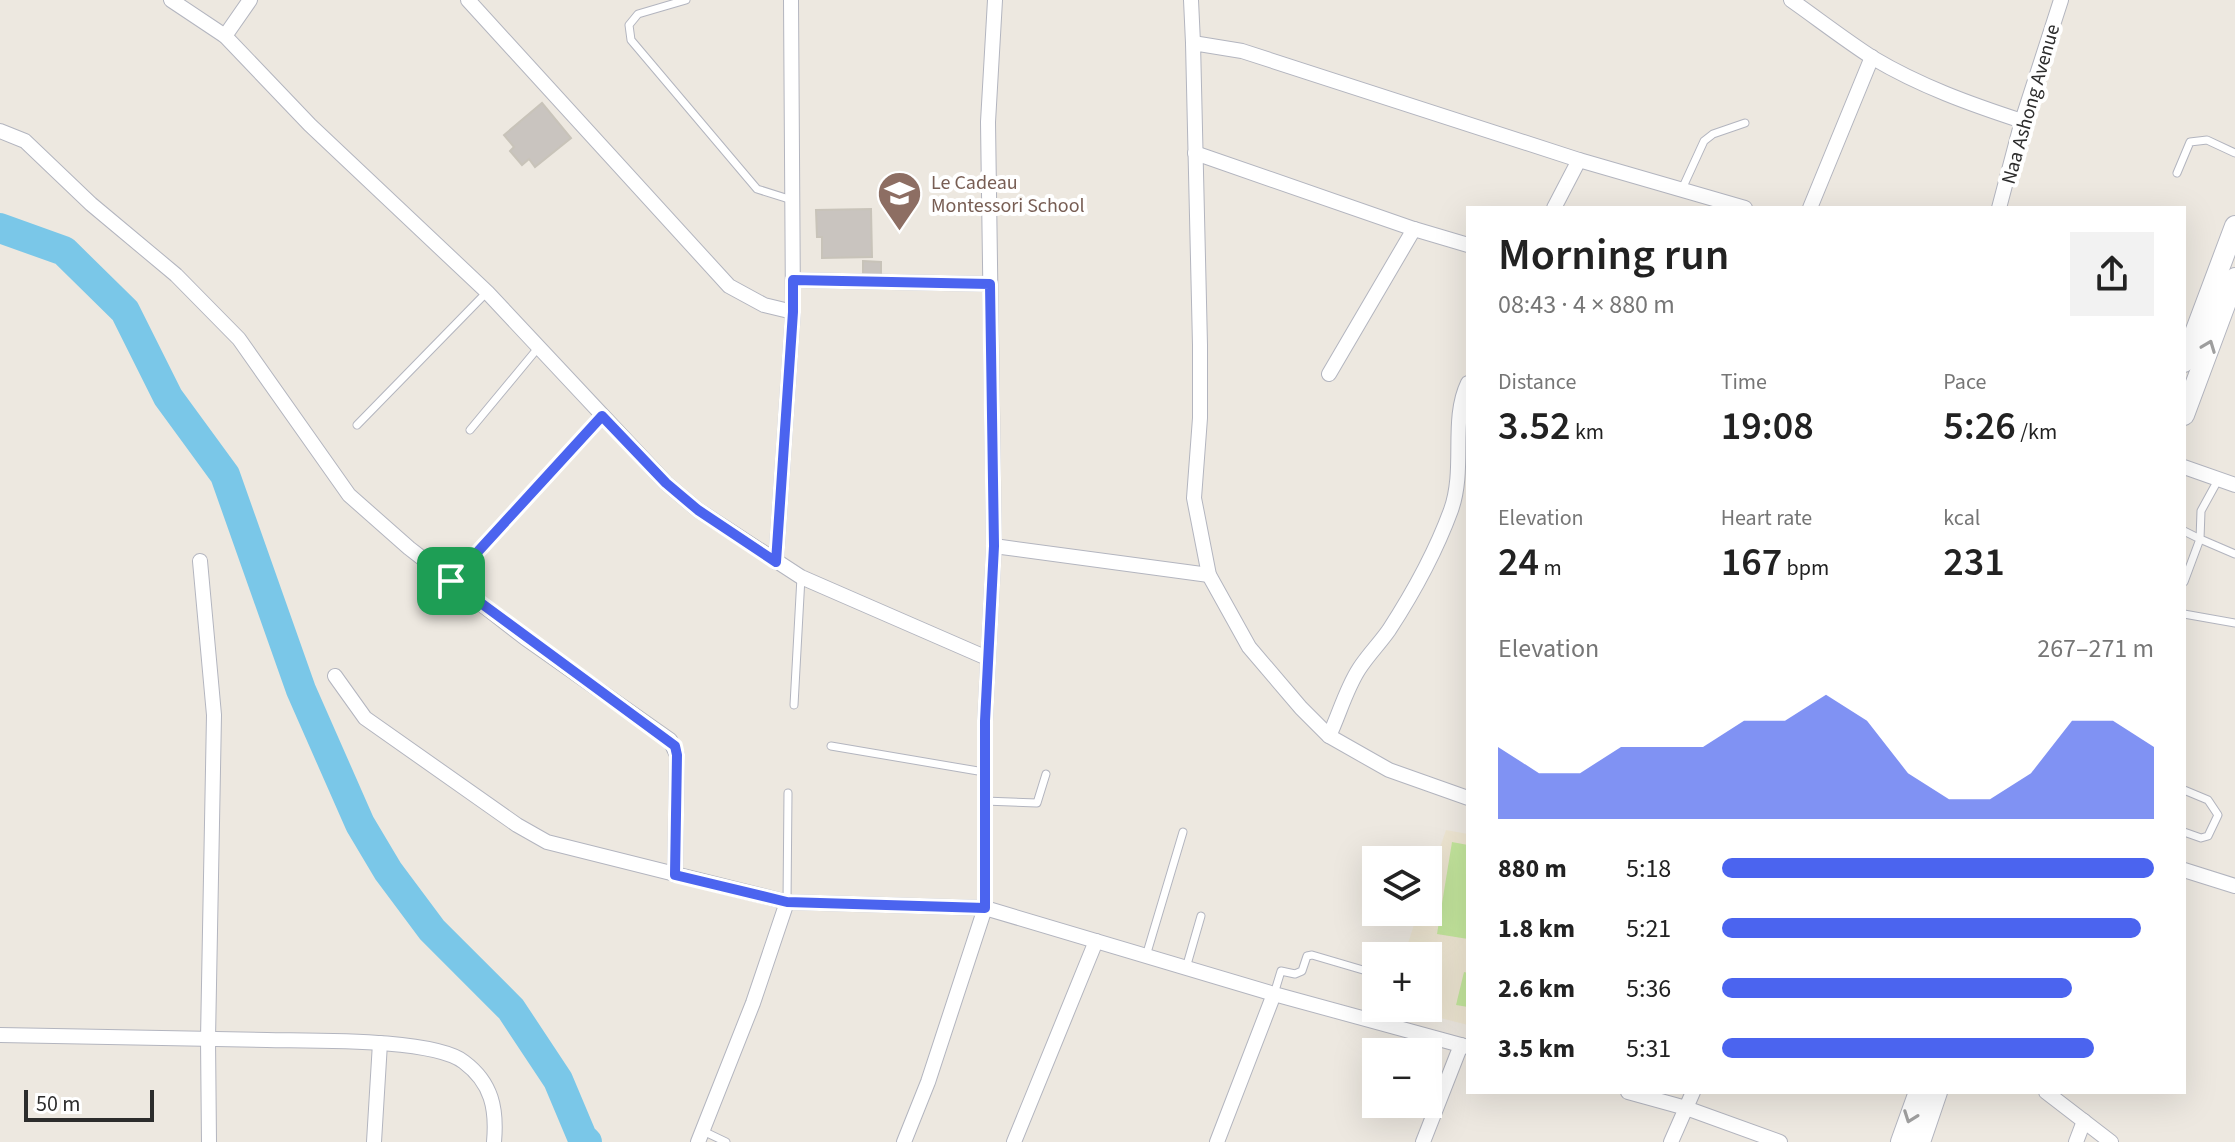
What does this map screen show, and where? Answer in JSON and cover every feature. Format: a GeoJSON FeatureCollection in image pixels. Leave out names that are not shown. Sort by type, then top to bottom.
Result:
{"type":"FeatureCollection","features":[{"type":"Feature","properties":{"kind":"main road"},"geometry":{"type":"LineString","coordinates":[[2186,357],[2235,226]]}},
{"type":"Feature","properties":{"kind":"main road"},"geometry":{"type":"LineString","coordinates":[[2186,410],[2235,278]]}},
{"type":"Feature","properties":{"kind":"main road"},"geometry":{"type":"LineString","coordinates":[[1901,1142],[1918,1094]]}},
{"type":"Feature","properties":{"kind":"main road"},"geometry":{"type":"LineString","coordinates":[[1920,1142],[1936,1094]]}},
{"type":"Feature","properties":{"kind":"street"},"geometry":{"type":"LineString","coordinates":[[171,0],[225,36],[310,125],[487,292],[666,483],[698,510],[801,577],[987,658]]}},
{"type":"Feature","properties":{"kind":"street"},"geometry":{"type":"LineString","coordinates":[[225,36],[250,0]]}},
{"type":"Feature","properties":{"kind":"street"},"geometry":{"type":"LineString","coordinates":[[468,0],[729,286],[764,305],[793,312]]}},
{"type":"Feature","properties":{"kind":"street"},"geometry":{"type":"LineString","coordinates":[[776,562],[793,312],[791,0]]}},
{"type":"Feature","properties":{"kind":"street"},"geometry":{"type":"LineString","coordinates":[[904,1142],[928,1082],[985,908],[984,772],[994,546],[988,122],[995,0]]}},
{"type":"Feature","properties":{"kind":"street"},"geometry":{"type":"LineString","coordinates":[[1191,0],[1200,359],[1194,498],[1209,575],[1249,647],[1329,736],[1389,770],[1466,797]]}},
{"type":"Feature","properties":{"kind":"street"},"geometry":{"type":"LineString","coordinates":[[1791,0],[1872,57],[1956,99],[2022,121]]}},
{"type":"Feature","properties":{"kind":"street","name":"Naa Ashong Avenue"},"geometry":{"type":"LineString","coordinates":[[2000,206],[2022,121],[2061,0]]}},
{"type":"Feature","properties":{"kind":"street"},"geometry":{"type":"LineString","coordinates":[[1193,43],[1242,51],[1579,160],[1738,206]]}},
{"type":"Feature","properties":{"kind":"street"},"geometry":{"type":"LineString","coordinates":[[1811,206],[1872,57]]}},
{"type":"Feature","properties":{"kind":"street"},"geometry":{"type":"LineString","coordinates":[[0,131],[25,141],[91,204],[176,275],[239,339],[349,495],[451,581],[675,746],[675,875]]}},
{"type":"Feature","properties":{"kind":"street"},"geometry":{"type":"LineString","coordinates":[[1195,153],[1466,244]]}},
{"type":"Feature","properties":{"kind":"street"},"geometry":{"type":"LineString","coordinates":[[1555,206],[1579,160]]}},
{"type":"Feature","properties":{"kind":"street"},"geometry":{"type":"LineString","coordinates":[[1329,374],[1414,229]]}},
{"type":"Feature","properties":{"kind":"street"},"geometry":{"type":"LineString","coordinates":[[793,280],[990,284]]}},
{"type":"Feature","properties":{"kind":"street"},"geometry":{"type":"LineString","coordinates":[[1329,736],[1358,672],[1389,629],[1433,553],[1452,507],[1460,466],[1459,421],[1466,387]]}},
{"type":"Feature","properties":{"kind":"street"},"geometry":{"type":"LineString","coordinates":[[2186,468],[2235,485]]}},
{"type":"Feature","properties":{"kind":"street"},"geometry":{"type":"LineString","coordinates":[[994,546],[1209,575]]}},
{"type":"Feature","properties":{"kind":"street"},"geometry":{"type":"LineString","coordinates":[[200,561],[214,715],[209,1142]]}},
{"type":"Feature","properties":{"kind":"street"},"geometry":{"type":"LineString","coordinates":[[335,676],[365,718],[517,825],[547,842],[787,902],[985,908],[1274,994],[1464,1046],[1423,1142]]}},
{"type":"Feature","properties":{"kind":"street"},"geometry":{"type":"LineString","coordinates":[[2186,871],[2235,886]]}},
{"type":"Feature","properties":{"kind":"street"},"geometry":{"type":"LineString","coordinates":[[701,1136],[753,1003],[787,902]]}},
{"type":"Feature","properties":{"kind":"street"},"geometry":{"type":"LineString","coordinates":[[1014,1142],[1096,941]]}},
{"type":"Feature","properties":{"kind":"street"},"geometry":{"type":"LineString","coordinates":[[1217,1142],[1274,994]]}},
{"type":"Feature","properties":{"kind":"street"},"geometry":{"type":"LineString","coordinates":[[0,1035],[380,1043],[448,1053],[464,1061],[486,1082],[495,1106],[494,1142]]}},
{"type":"Feature","properties":{"kind":"street"},"geometry":{"type":"LineString","coordinates":[[374,1142],[380,1043]]}},
{"type":"Feature","properties":{"kind":"street"},"geometry":{"type":"LineString","coordinates":[[1635,1094],[1686,1108],[1747,1136],[1780,1142]]}},
{"type":"Feature","properties":{"kind":"street"},"geometry":{"type":"LineString","coordinates":[[1671,1142],[1692,1094]]}},
{"type":"Feature","properties":{"kind":"street"},"geometry":{"type":"LineString","coordinates":[[2049,1094],[2111,1142]]}},
{"type":"Feature","properties":{"kind":"street"},"geometry":{"type":"LineString","coordinates":[[2076,1142],[2084,1121]]}},
{"type":"Feature","properties":{"kind":"lane"},"geometry":{"type":"LineString","coordinates":[[686,0],[638,14],[629,25],[631,40],[757,189],[792,200]]}},
{"type":"Feature","properties":{"kind":"lane"},"geometry":{"type":"LineString","coordinates":[[1682,189],[1704,141],[1713,134],[1745,123]]}},
{"type":"Feature","properties":{"kind":"lane"},"geometry":{"type":"LineString","coordinates":[[2177,173],[2190,142],[2198,139],[2235,153]]}},
{"type":"Feature","properties":{"kind":"lane"},"geometry":{"type":"LineString","coordinates":[[357,425],[487,292]]}},
{"type":"Feature","properties":{"kind":"lane"},"geometry":{"type":"LineString","coordinates":[[470,430],[538,348]]}},
{"type":"Feature","properties":{"kind":"lane"},"geometry":{"type":"LineString","coordinates":[[451,581],[602,416]]}},
{"type":"Feature","properties":{"kind":"lane"},"geometry":{"type":"LineString","coordinates":[[2186,577],[2200,539],[2201,511],[2219,479]]}},
{"type":"Feature","properties":{"kind":"lane"},"geometry":{"type":"LineString","coordinates":[[2186,532],[2235,554]]}},
{"type":"Feature","properties":{"kind":"lane"},"geometry":{"type":"LineString","coordinates":[[794,705],[801,577]]}},
{"type":"Feature","properties":{"kind":"lane"},"geometry":{"type":"LineString","coordinates":[[2186,614],[2235,623]]}},
{"type":"Feature","properties":{"kind":"lane"},"geometry":{"type":"LineString","coordinates":[[831,746],[984,772]]}},
{"type":"Feature","properties":{"kind":"lane"},"geometry":{"type":"LineString","coordinates":[[984,801],[1037,803],[1046,774]]}},
{"type":"Feature","properties":{"kind":"lane"},"geometry":{"type":"LineString","coordinates":[[2186,791],[2208,800],[2218,815],[2208,836],[2201,838],[2186,833]]}},
{"type":"Feature","properties":{"kind":"lane"},"geometry":{"type":"LineString","coordinates":[[787,902],[788,793]]}},
{"type":"Feature","properties":{"kind":"lane"},"geometry":{"type":"LineString","coordinates":[[1146,956],[1183,832]]}},
{"type":"Feature","properties":{"kind":"lane"},"geometry":{"type":"LineString","coordinates":[[1186,968],[1201,916]]}},
{"type":"Feature","properties":{"kind":"lane"},"geometry":{"type":"LineString","coordinates":[[1274,994],[1281,971],[1295,974],[1302,971],[1307,956],[1362,970]]}},
{"type":"Feature","properties":{"kind":"lane"},"geometry":{"type":"LineString","coordinates":[[701,1136],[726,1142]]}},
{"type":"Feature","properties":{"kind":"shaded area"},"geometry":{"type":"Polygon","coordinates":[[[1446,830],[1466,834],[1466,1024],[1442,1018],[1442,942],[1408,942],[1414,926],[1442,926],[1441,846],[1446,830]]]}},
{"type":"Feature","properties":{"kind":"green space"},"geometry":{"type":"Polygon","coordinates":[[[1452,842],[1466,845],[1466,939],[1437,934],[1438,926],[1442,926],[1442,903],[1452,842]]]}},
{"type":"Feature","properties":{"kind":"green space"},"geometry":{"type":"Polygon","coordinates":[[[1464,972],[1466,972],[1466,1007],[1456,1005],[1464,972]]]}},
{"type":"Feature","properties":{"kind":"building"},"geometry":{"type":"Polygon","coordinates":[[[542,103],[571,138],[535,167],[529,159],[522,165],[510,151],[514,147],[504,135],[542,103]]]}},
{"type":"Feature","properties":{"kind":"building"},"geometry":{"type":"Polygon","coordinates":[[[871,209],[872,257],[822,258],[822,237],[817,237],[816,210],[871,209]]]}},
{"type":"Feature","properties":{"kind":"building"},"geometry":{"type":"Polygon","coordinates":[[[863,261],[881,262],[881,278],[863,277],[863,261]]]}},
{"type":"Feature","properties":{"kind":"waterway"},"geometry":{"type":"LineString","coordinates":[[0,228],[64,251],[125,311],[168,397],[225,475],[301,690],[360,824],[388,871],[432,930],[511,1009],[558,1080],[582,1137],[587,1142]]}},
{"type":"Feature","properties":{"kind":"place","name":"Le Cadeau Montessori School"},"geometry":{"type":"Point","coordinates":[900,233]}},
{"type":"Feature","properties":{"kind":"route"},"geometry":{"type":"LineString","coordinates":[[793,280],[990,284],[994,546],[985,721],[985,908],[787,902],[675,875],[675,746],[451,581],[602,416],[666,483],[698,510],[776,562],[793,280]]}}]}
